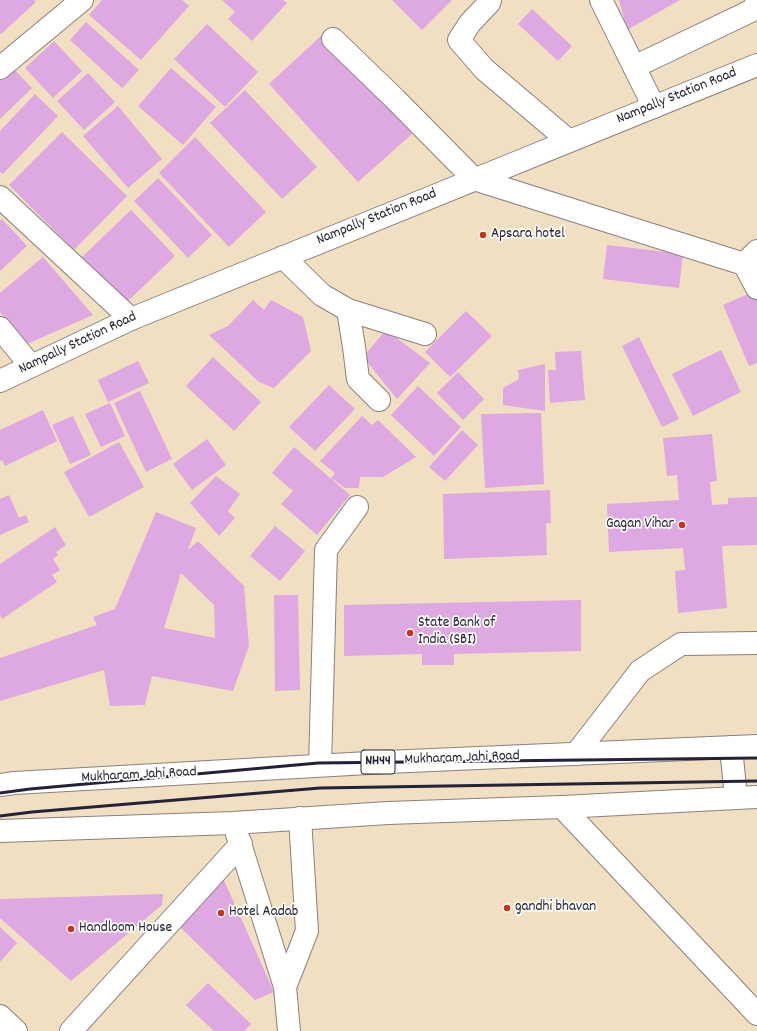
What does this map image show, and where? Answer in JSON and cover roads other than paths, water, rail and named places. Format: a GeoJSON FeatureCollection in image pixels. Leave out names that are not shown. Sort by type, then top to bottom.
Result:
{"type":"FeatureCollection","features":[{"type":"Feature","properties":{"kind":"main road"},"geometry":{"type":"LineString","coordinates":[[3,61],[82,0]]}},
{"type":"Feature","properties":{"kind":"main road"},"geometry":{"type":"LineString","coordinates":[[490,0],[489,4],[470,23],[459,40],[484,70],[569,141]]}},
{"type":"Feature","properties":{"kind":"main road"},"geometry":{"type":"LineString","coordinates":[[601,0],[654,107]]}},
{"type":"Feature","properties":{"kind":"main road"},"geometry":{"type":"LineString","coordinates":[[634,67],[755,9],[756,0]]}},
{"type":"Feature","properties":{"kind":"main road"},"geometry":{"type":"LineString","coordinates":[[333,39],[474,179],[750,257],[757,288]]}},
{"type":"Feature","properties":{"kind":"main road","name":"Nampally Station Road"},"geometry":{"type":"LineString","coordinates":[[0,381],[131,319],[757,64]]}},
{"type":"Feature","properties":{"kind":"main road"},"geometry":{"type":"LineString","coordinates":[[0,197],[131,319]]}},
{"type":"Feature","properties":{"kind":"main road"},"geometry":{"type":"LineString","coordinates":[[283,257],[322,295],[348,310],[425,334]]}},
{"type":"Feature","properties":{"kind":"main road"},"geometry":{"type":"LineString","coordinates":[[348,310],[358,379],[379,400]]}},
{"type":"Feature","properties":{"kind":"main road"},"geometry":{"type":"LineString","coordinates":[[0,328],[31,366]]}},
{"type":"Feature","properties":{"kind":"main road"},"geometry":{"type":"LineString","coordinates":[[320,765],[326,550],[357,507]]}},
{"type":"Feature","properties":{"kind":"main road"},"geometry":{"type":"LineString","coordinates":[[576,754],[640,671],[681,644],[757,643]]}},
{"type":"Feature","properties":{"kind":"main road","name":"Mukharam Jahi Road"},"geometry":{"type":"LineString","coordinates":[[0,785],[320,765],[757,746]]}},
{"type":"Feature","properties":{"kind":"main road"},"geometry":{"type":"LineString","coordinates":[[731,747],[736,798]]}},
{"type":"Feature","properties":{"kind":"main road"},"geometry":{"type":"LineString","coordinates":[[0,831],[232,823],[388,813],[562,807],[757,797]]}},
{"type":"Feature","properties":{"kind":"main road"},"geometry":{"type":"LineString","coordinates":[[562,807],[757,1014]]}},
{"type":"Feature","properties":{"kind":"main road"},"geometry":{"type":"LineString","coordinates":[[285,987],[307,931],[300,818]]}},
{"type":"Feature","properties":{"kind":"main road"},"geometry":{"type":"LineString","coordinates":[[232,823],[241,844],[285,987],[289,1031]]}},
{"type":"Feature","properties":{"kind":"main road"},"geometry":{"type":"LineString","coordinates":[[70,1031],[241,844]]}},
{"type":"Feature","properties":{"kind":"main road"},"geometry":{"type":"LineString","coordinates":[[0,1016],[16,1031]]}},
{"type":"Feature","properties":{"kind":"railway"},"geometry":{"type":"LineString","coordinates":[[0,793],[318,763],[757,758]]}},
{"type":"Feature","properties":{"kind":"railway"},"geometry":{"type":"LineString","coordinates":[[0,816],[320,788],[757,781]]}},
{"type":"Feature","properties":{"kind":"place","name":"Apsara hotel"},"geometry":{"type":"Point","coordinates":[483,235]}},
{"type":"Feature","properties":{"kind":"place","name":"Gagan Vihar"},"geometry":{"type":"Point","coordinates":[682,525]}},
{"type":"Feature","properties":{"kind":"place","name":"State Bank of India (SBI)"},"geometry":{"type":"Point","coordinates":[410,633]}},
{"type":"Feature","properties":{"kind":"place","name":"gandhi bhavan"},"geometry":{"type":"Point","coordinates":[507,908]}},
{"type":"Feature","properties":{"kind":"place","name":"Hotel Aadab"},"geometry":{"type":"Point","coordinates":[221,913]}},
{"type":"Feature","properties":{"kind":"place","name":"Handloom House"},"geometry":{"type":"Point","coordinates":[71,929]}}]}
